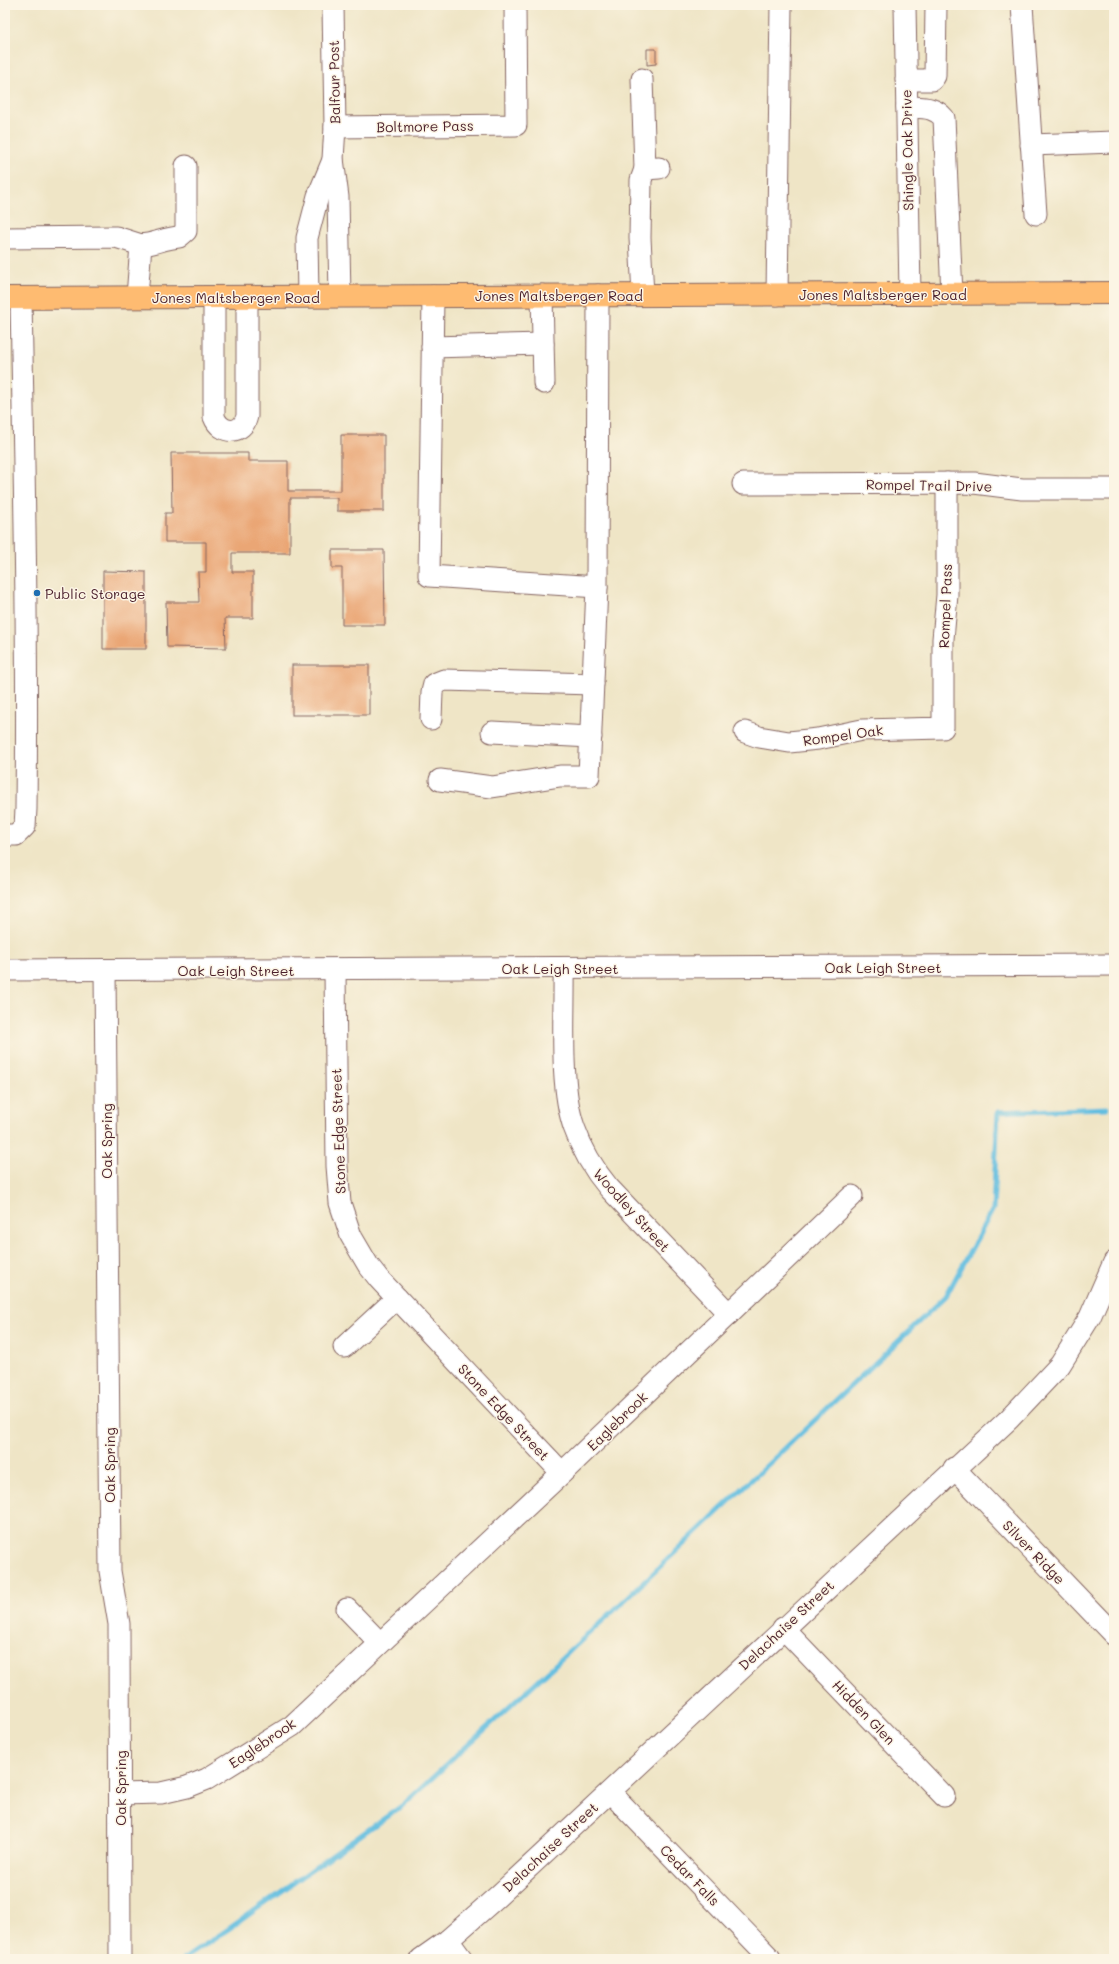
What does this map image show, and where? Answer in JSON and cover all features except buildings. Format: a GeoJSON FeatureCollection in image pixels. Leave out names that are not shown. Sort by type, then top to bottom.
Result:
{"type":"FeatureCollection","features":[{"type":"Feature","properties":{"kind":"main road","name":"Jones Maltsberger Road"},"geometry":{"type":"LineString","coordinates":[[13,298],[1114,293]]}},
{"type":"Feature","properties":{"kind":"street","name":"Balfour Post"},"geometry":{"type":"LineString","coordinates":[[333,5],[335,127],[333,159],[338,197],[340,296]]}},
{"type":"Feature","properties":{"kind":"street","name":"Boltmore Pass"},"geometry":{"type":"LineString","coordinates":[[335,127],[516,125],[515,5]]}},
{"type":"Feature","properties":{"kind":"street"},"geometry":{"type":"LineString","coordinates":[[777,295],[781,5]]}},
{"type":"Feature","properties":{"kind":"street","name":"Shingle Oak Drive"},"geometry":{"type":"LineString","coordinates":[[905,5],[910,294]]}},
{"type":"Feature","properties":{"kind":"street"},"geometry":{"type":"LineString","coordinates":[[906,80],[932,80],[935,76],[936,5]]}},
{"type":"Feature","properties":{"kind":"street"},"geometry":{"type":"LineString","coordinates":[[1022,5],[1030,145],[1036,214]]}},
{"type":"Feature","properties":{"kind":"street"},"geometry":{"type":"LineString","coordinates":[[642,79],[652,168],[641,180],[640,238],[643,295]]}},
{"type":"Feature","properties":{"kind":"street"},"geometry":{"type":"LineString","coordinates":[[907,107],[931,108],[939,112],[944,118],[952,294]]}},
{"type":"Feature","properties":{"kind":"street"},"geometry":{"type":"LineString","coordinates":[[1030,145],[1114,142]]}},
{"type":"Feature","properties":{"kind":"street","name":"Balfour Post"},"geometry":{"type":"LineString","coordinates":[[308,296],[308,238],[318,196],[333,159]]}},
{"type":"Feature","properties":{"kind":"street"},"geometry":{"type":"LineString","coordinates":[[5,238],[116,237],[141,245],[152,244],[167,238],[179,237],[186,231],[186,166]]}},
{"type":"Feature","properties":{"kind":"street"},"geometry":{"type":"LineString","coordinates":[[137,297],[141,245]]}},
{"type":"Feature","properties":{"kind":"street"},"geometry":{"type":"LineString","coordinates":[[440,780],[492,787],[560,776],[589,776],[597,587],[598,295]]}},
{"type":"Feature","properties":{"kind":"street"},"geometry":{"type":"LineString","coordinates":[[433,296],[429,576],[597,587]]}},
{"type":"Feature","properties":{"kind":"street"},"geometry":{"type":"LineString","coordinates":[[542,296],[544,383]]}},
{"type":"Feature","properties":{"kind":"street"},"geometry":{"type":"LineString","coordinates":[[214,297],[214,417],[219,426],[229,431],[239,429],[246,421],[247,416],[247,297]]}},
{"type":"Feature","properties":{"kind":"street"},"geometry":{"type":"LineString","coordinates":[[5,835],[16,835],[25,826],[26,809],[28,662],[24,527],[13,298]]}},
{"type":"Feature","properties":{"kind":"street"},"geometry":{"type":"LineString","coordinates":[[432,347],[543,344]]}},
{"type":"Feature","properties":{"kind":"street","name":"Rompel Pass"},"geometry":{"type":"LineString","coordinates":[[943,728],[943,639],[947,595],[946,483]]}},
{"type":"Feature","properties":{"kind":"street","name":"Rompel Trail Drive"},"geometry":{"type":"LineString","coordinates":[[743,484],[974,483],[1022,489],[1114,488]]}},
{"type":"Feature","properties":{"kind":"street"},"geometry":{"type":"LineString","coordinates":[[431,719],[432,692],[434,684],[444,680],[593,684]]}},
{"type":"Feature","properties":{"kind":"street","name":"Rompel Oak"},"geometry":{"type":"LineString","coordinates":[[745,732],[758,737],[790,742],[818,739],[862,730],[943,728]]}},
{"type":"Feature","properties":{"kind":"street"},"geometry":{"type":"LineString","coordinates":[[492,732],[591,736]]}},
{"type":"Feature","properties":{"kind":"street","name":"Oak Leigh Street"},"geometry":{"type":"LineString","coordinates":[[5,970],[335,970],[1114,965]]}},
{"type":"Feature","properties":{"kind":"street","name":"Woodley Street"},"geometry":{"type":"LineString","coordinates":[[564,968],[566,1076],[569,1110],[580,1144],[598,1174],[609,1188],[728,1314]]}},
{"type":"Feature","properties":{"kind":"street","name":"Oak Spring"},"geometry":{"type":"LineString","coordinates":[[105,970],[110,1571],[119,1624],[120,1959]]}},
{"type":"Feature","properties":{"kind":"street","name":"Stone Edge Street"},"geometry":{"type":"LineString","coordinates":[[335,970],[337,1166],[340,1203],[345,1220],[358,1251],[378,1279],[562,1474]]}},
{"type":"Feature","properties":{"kind":"street","name":"Eaglebrook"},"geometry":{"type":"LineString","coordinates":[[120,1794],[161,1793],[187,1787],[207,1779],[292,1726],[562,1474],[852,1196]]}},
{"type":"Feature","properties":{"kind":"street","name":"Delachaise Street"},"geometry":{"type":"LineString","coordinates":[[421,1959],[448,1940],[610,1792],[783,1628],[1009,1418],[1060,1365],[1090,1317],[1108,1298],[1114,1262]]}},
{"type":"Feature","properties":{"kind":"street"},"geometry":{"type":"LineString","coordinates":[[344,1347],[397,1298]]}},
{"type":"Feature","properties":{"kind":"street","name":"Silver Ridge"},"geometry":{"type":"LineString","coordinates":[[954,1468],[1114,1635]]}},
{"type":"Feature","properties":{"kind":"street"},"geometry":{"type":"LineString","coordinates":[[347,1609],[380,1643]]}},
{"type":"Feature","properties":{"kind":"street","name":"Hidden Glen"},"geometry":{"type":"LineString","coordinates":[[783,1628],[944,1796]]}},
{"type":"Feature","properties":{"kind":"street","name":"Cedar Falls"},"geometry":{"type":"LineString","coordinates":[[610,1792],[770,1958]]}},
{"type":"Feature","properties":{"kind":"street"},"geometry":{"type":"LineString","coordinates":[[448,1940],[462,1959]]}},
{"type":"Feature","properties":{"kind":"waterway"},"geometry":{"type":"LineString","coordinates":[[184,1959],[403,1805],[611,1613],[946,1296],[993,1209],[998,1112],[1107,1108]]}},
{"type":"Feature","properties":{"kind":"place","name":"Public Storage"},"geometry":{"type":"Point","coordinates":[37,593]}}]}
